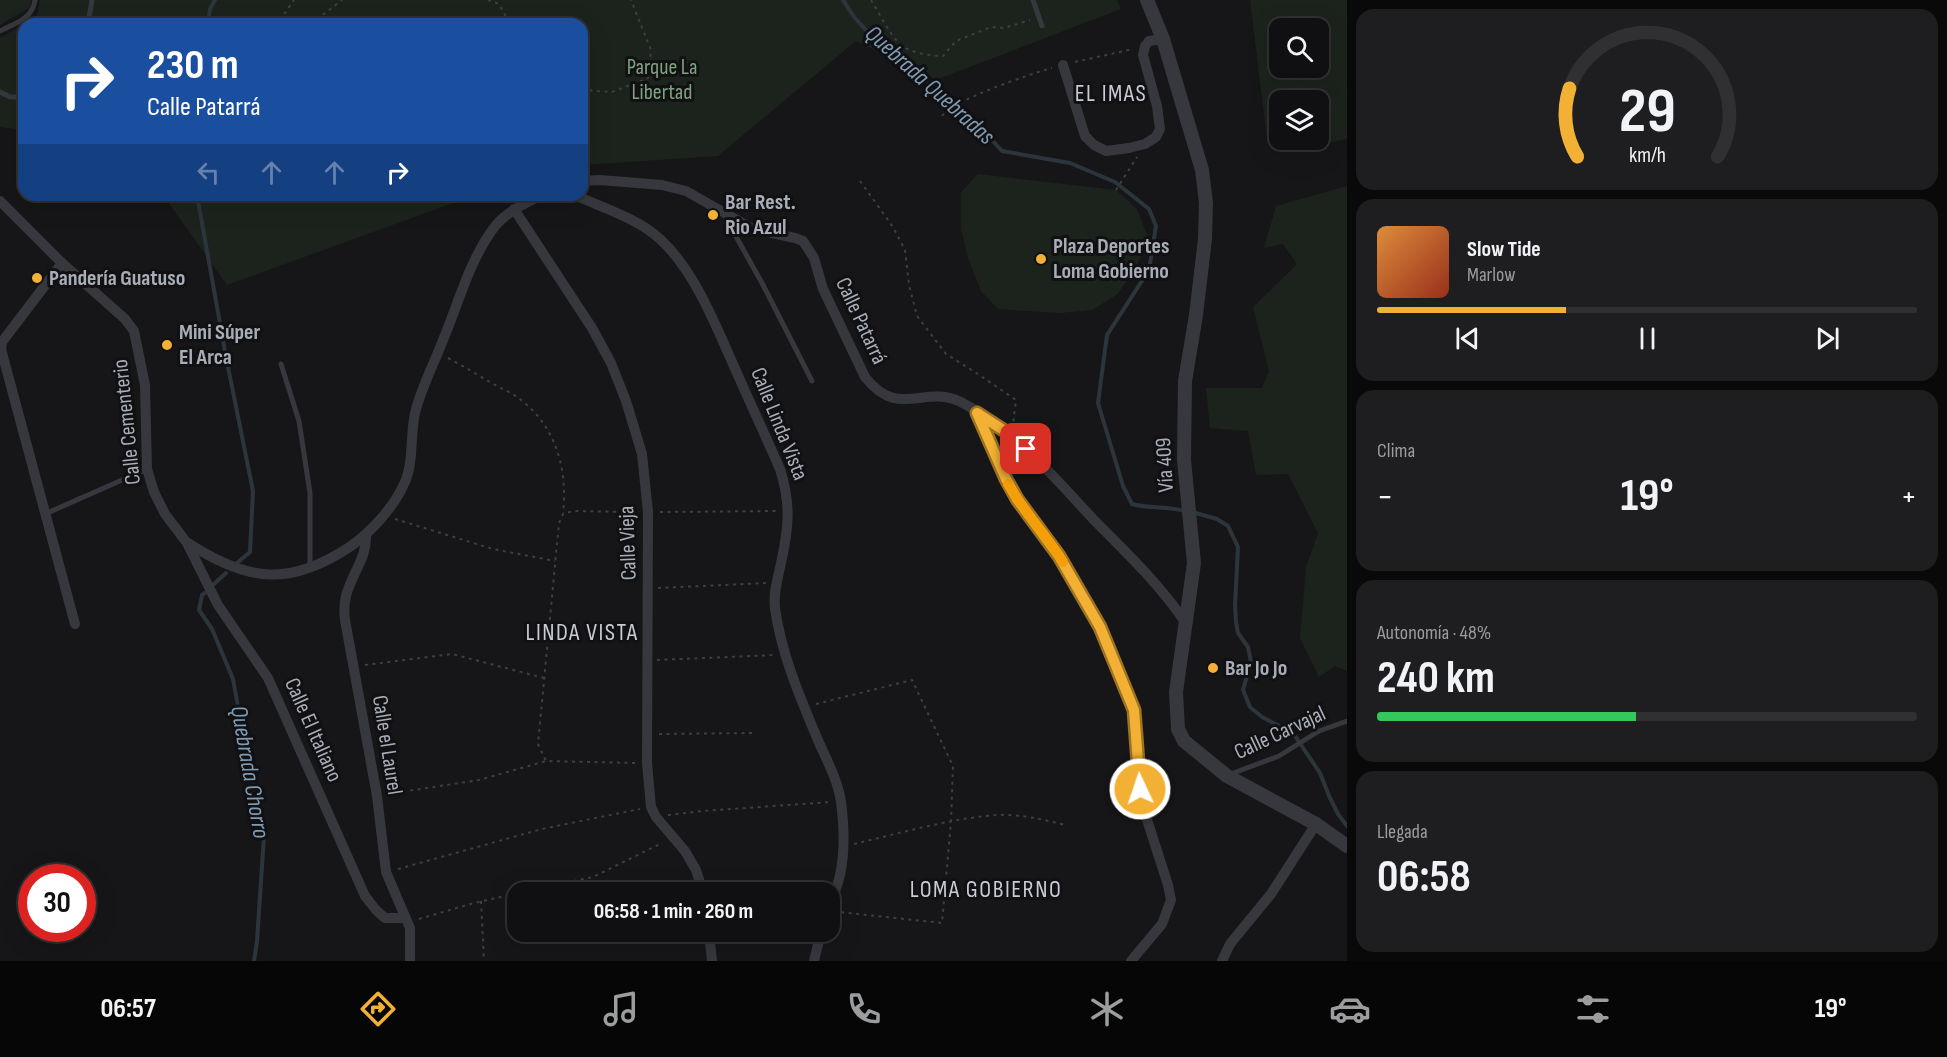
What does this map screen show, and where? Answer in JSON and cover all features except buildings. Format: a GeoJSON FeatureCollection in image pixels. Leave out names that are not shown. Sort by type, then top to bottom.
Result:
{"type":"FeatureCollection","features":[{"type":"Feature","properties":{"kind":"street","name":"Vía 409"},"geometry":{"type":"LineString","coordinates":[[1147,0],[1163,39],[1202,170],[1206,203],[1205,238],[1196,315],[1185,381],[1184,460],[1194,563],[1176,692],[1178,729],[1184,741],[1227,776],[1316,824],[1347,846]]}},
{"type":"Feature","properties":{"kind":"street"},"geometry":{"type":"LineString","coordinates":[[1063,65],[1085,136],[1094,145],[1106,151],[1145,144],[1156,137],[1160,129],[1157,106],[1143,55],[1149,41],[1163,39]]}},
{"type":"Feature","properties":{"kind":"street","name":"Calle Patarrá"},"geometry":{"type":"LineString","coordinates":[[588,180],[662,185],[686,192],[753,229],[795,238],[803,242],[809,248],[823,289],[865,377],[874,388],[890,398],[902,400],[934,398],[959,401],[1011,435],[1128,554],[1176,608],[1185,622]]}},
{"type":"Feature","properties":{"kind":"street","name":"Calle Cementerio"},"geometry":{"type":"LineString","coordinates":[[0,201],[62,263],[125,319],[134,331],[146,385],[147,469],[154,492],[165,514],[188,543]]}},
{"type":"Feature","properties":{"kind":"street"},"geometry":{"type":"LineString","coordinates":[[188,543],[210,558],[230,567],[271,575],[290,574],[310,569],[338,555],[366,536],[405,483],[414,416],[477,257],[497,224],[514,209],[530,201]]}},
{"type":"Feature","properties":{"kind":"street","name":"Calle Linda Vista"},"geometry":{"type":"LineString","coordinates":[[588,201],[635,222],[659,238],[679,258],[719,334],[776,460],[786,489],[789,511],[774,604],[786,655],[837,785],[841,801],[843,846],[838,882]]}},
{"type":"Feature","properties":{"kind":"street","name":"Calle Vieja"},"geometry":{"type":"LineString","coordinates":[[514,209],[592,328],[611,363],[626,401],[642,454],[648,512],[647,763],[654,812]]}},
{"type":"Feature","properties":{"kind":"street"},"geometry":{"type":"LineString","coordinates":[[62,263],[1,345],[75,624]]}},
{"type":"Feature","properties":{"kind":"street"},"geometry":{"type":"LineString","coordinates":[[977,413],[1017,499],[1049,541],[1094,614],[1134,710],[1142,804],[1171,900],[1162,924],[1131,961]]}},
{"type":"Feature","properties":{"kind":"street","name":"Calle el Laurel"},"geometry":{"type":"LineString","coordinates":[[366,536],[364,553],[346,593],[344,605],[377,796],[386,872],[410,931],[410,961]]}},
{"type":"Feature","properties":{"kind":"street","name":"Calle El Italiano"},"geometry":{"type":"LineString","coordinates":[[188,543],[217,603],[267,676],[365,896],[385,918],[406,920]]}},
{"type":"Feature","properties":{"kind":"street"},"geometry":{"type":"LineString","coordinates":[[654,812],[685,850],[700,882]]}},
{"type":"Feature","properties":{"kind":"street"},"geometry":{"type":"LineString","coordinates":[[1222,961],[1230,944],[1271,894],[1316,824]]}},
{"type":"Feature","properties":{"kind":"street"},"geometry":{"type":"LineString","coordinates":[[710,942],[712,961]]}},
{"type":"Feature","properties":{"kind":"street"},"geometry":{"type":"LineString","coordinates":[[814,961],[819,942]]}},
{"type":"Feature","properties":{"kind":"lane"},"geometry":{"type":"LineString","coordinates":[[24,18],[33,11],[35,0]]}},
{"type":"Feature","properties":{"kind":"lane"},"geometry":{"type":"LineString","coordinates":[[89,18],[92,0]]}},
{"type":"Feature","properties":{"kind":"lane"},"geometry":{"type":"LineString","coordinates":[[1033,0],[1042,26]]}},
{"type":"Feature","properties":{"kind":"lane"},"geometry":{"type":"LineString","coordinates":[[0,31],[18,21]]}},
{"type":"Feature","properties":{"kind":"lane"},"geometry":{"type":"LineString","coordinates":[[0,92],[9,97],[18,98]]}},
{"type":"Feature","properties":{"kind":"lane"},"geometry":{"type":"LineString","coordinates":[[722,211],[812,381]]}},
{"type":"Feature","properties":{"kind":"lane"},"geometry":{"type":"LineString","coordinates":[[282,364],[299,421],[310,493],[310,569]]}},
{"type":"Feature","properties":{"kind":"lane"},"geometry":{"type":"LineString","coordinates":[[45,514],[147,469]]}},
{"type":"Feature","properties":{"kind":"lane","name":"Calle Carvajal"},"geometry":{"type":"LineString","coordinates":[[1227,776],[1279,756],[1319,731],[1347,721]]}},
{"type":"Feature","properties":{"kind":"path"},"geometry":{"type":"LineString","coordinates":[[280,18],[294,0]]}},
{"type":"Feature","properties":{"kind":"path"},"geometry":{"type":"LineString","coordinates":[[319,18],[342,0]]}},
{"type":"Feature","properties":{"kind":"path"},"geometry":{"type":"LineString","coordinates":[[488,0],[499,4],[507,18]]}},
{"type":"Feature","properties":{"kind":"path"},"geometry":{"type":"LineString","coordinates":[[588,90],[612,92],[648,78],[651,50],[631,0]]}},
{"type":"Feature","properties":{"kind":"path"},"geometry":{"type":"LineString","coordinates":[[871,0],[901,45],[924,54],[937,56],[943,56],[956,42],[982,30],[991,27],[1004,28],[1039,17]]}},
{"type":"Feature","properties":{"kind":"path"},"geometry":{"type":"LineString","coordinates":[[942,116],[946,110],[968,99],[1043,70],[1145,46]]}},
{"type":"Feature","properties":{"kind":"path"},"geometry":{"type":"LineString","coordinates":[[1117,188],[1131,166]]}},
{"type":"Feature","properties":{"kind":"path"},"geometry":{"type":"LineString","coordinates":[[860,181],[893,227],[905,250],[909,285],[917,316],[946,354],[1016,400],[1011,435]]}},
{"type":"Feature","properties":{"kind":"path"},"geometry":{"type":"LineString","coordinates":[[438,352],[521,399],[539,417],[556,444],[562,468],[564,500],[563,514],[558,523],[538,744],[546,762]]}},
{"type":"Feature","properties":{"kind":"path"},"geometry":{"type":"LineString","coordinates":[[563,514],[573,511],[789,511]]}},
{"type":"Feature","properties":{"kind":"path"},"geometry":{"type":"LineString","coordinates":[[383,515],[492,549],[555,561]]}},
{"type":"Feature","properties":{"kind":"path"},"geometry":{"type":"LineString","coordinates":[[649,589],[776,582]]}},
{"type":"Feature","properties":{"kind":"path"},"geometry":{"type":"LineString","coordinates":[[354,666],[452,654],[544,678]]}},
{"type":"Feature","properties":{"kind":"path"},"geometry":{"type":"LineString","coordinates":[[648,660],[786,655]]}},
{"type":"Feature","properties":{"kind":"path"},"geometry":{"type":"LineString","coordinates":[[805,707],[912,680],[953,766],[951,822],[942,923],[840,912]]}},
{"type":"Feature","properties":{"kind":"path"},"geometry":{"type":"LineString","coordinates":[[647,734],[754,733]]}},
{"type":"Feature","properties":{"kind":"path"},"geometry":{"type":"LineString","coordinates":[[377,796],[478,780],[546,762],[647,763]]}},
{"type":"Feature","properties":{"kind":"path"},"geometry":{"type":"LineString","coordinates":[[386,872],[542,829],[654,812],[703,811],[841,801]]}},
{"type":"Feature","properties":{"kind":"path"},"geometry":{"type":"LineString","coordinates":[[843,846],[951,822],[997,815],[1034,817],[1065,825]]}},
{"type":"Feature","properties":{"kind":"path"},"geometry":{"type":"LineString","coordinates":[[569,882],[593,877],[673,837]]}},
{"type":"Feature","properties":{"kind":"path"},"geometry":{"type":"LineString","coordinates":[[406,920],[507,896]]}},
{"type":"Feature","properties":{"kind":"path"},"geometry":{"type":"LineString","coordinates":[[481,902],[484,961]]}},
{"type":"Feature","properties":{"kind":"green space"},"geometry":{"type":"Polygon","coordinates":[[[0,0],[31,0],[29,8],[0,25],[0,0]]]}},
{"type":"Feature","properties":{"kind":"green space","name":"Parque La Libertad"},"geometry":{"type":"Polygon","coordinates":[[[40,0],[1117,0],[1121,9],[936,80],[856,41],[718,156],[588,165],[588,18],[34,18],[37,16],[40,0]]]}},
{"type":"Feature","properties":{"kind":"green space"},"geometry":{"type":"Polygon","coordinates":[[[1250,0],[1347,0],[1347,139],[1329,142],[1329,90],[1269,90],[1269,139],[1267,139],[1250,0]]]}},
{"type":"Feature","properties":{"kind":"green space"},"geometry":{"type":"Polygon","coordinates":[[[18,28],[18,129],[0,127],[0,38],[18,28]]]}},
{"type":"Feature","properties":{"kind":"green space"},"geometry":{"type":"Polygon","coordinates":[[[978,174],[1116,190],[1137,209],[1147,235],[1140,259],[1118,294],[1092,310],[1059,313],[998,309],[981,291],[968,258],[961,229],[961,192],[978,174]]]}},
{"type":"Feature","properties":{"kind":"green space"},"geometry":{"type":"Polygon","coordinates":[[[1347,186],[1347,671],[1335,666],[1319,677],[1300,638],[1306,568],[1318,533],[1288,474],[1256,475],[1248,431],[1210,428],[1206,388],[1262,388],[1269,371],[1253,307],[1297,264],[1283,244],[1264,248],[1276,206],[1347,186]]]}},
{"type":"Feature","properties":{"kind":"green space"},"geometry":{"type":"Polygon","coordinates":[[[167,201],[458,201],[227,285],[167,201]]]}},
{"type":"Feature","properties":{"kind":"waterway","name":"Quebrada Chorro"},"geometry":{"type":"LineString","coordinates":[[209,18],[215,0]]}},
{"type":"Feature","properties":{"kind":"waterway","name":"Quebrada Quebradas"},"geometry":{"type":"LineString","coordinates":[[843,0],[854,17],[878,43],[970,116],[1002,151],[1070,163],[1115,182],[1149,209],[1156,226],[1149,270],[1107,335],[1098,403],[1123,486],[1132,504],[1185,511]]}},
{"type":"Feature","properties":{"kind":"waterway","name":"Quebrada Chorro"},"geometry":{"type":"LineString","coordinates":[[198,201],[253,491],[250,552],[237,563]]}},
{"type":"Feature","properties":{"kind":"waterway","name":"Quebrada Quebradas"},"geometry":{"type":"LineString","coordinates":[[1192,512],[1217,519],[1228,526],[1238,547],[1236,622],[1238,633],[1248,647],[1251,662],[1243,690],[1250,707],[1262,717],[1293,733],[1320,773],[1338,814],[1347,826]]}},
{"type":"Feature","properties":{"kind":"waterway","name":"Quebrada Chorro"},"geometry":{"type":"LineString","coordinates":[[214,584],[226,573]]}},
{"type":"Feature","properties":{"kind":"waterway","name":"Quebrada Chorro"},"geometry":{"type":"LineString","coordinates":[[205,593],[202,595],[199,610],[212,629],[233,679],[264,836],[254,961]]}},
{"type":"Feature","properties":{"kind":"slow traffic"},"geometry":{"type":"LineString","coordinates":[[1008,484],[1063,562]]}},
{"type":"Feature","properties":{"kind":"place","name":"Bar Rest. Rio Azul"},"geometry":{"type":"Point","coordinates":[713,215]}},
{"type":"Feature","properties":{"kind":"place","name":"Plaza Deportes Loma Gobierno"},"geometry":{"type":"Point","coordinates":[1041,259]}},
{"type":"Feature","properties":{"kind":"place","name":"Pandería Guatuso"},"geometry":{"type":"Point","coordinates":[37,278]}},
{"type":"Feature","properties":{"kind":"place","name":"Mini Súper El Arca"},"geometry":{"type":"Point","coordinates":[167,345]}},
{"type":"Feature","properties":{"kind":"place","name":"Bar Jo Jo"},"geometry":{"type":"Point","coordinates":[1213,668]}},
{"type":"Feature","properties":{"kind":"district","name":"EL IMAS"},"geometry":{"type":"Point","coordinates":[1111,93]}},
{"type":"Feature","properties":{"kind":"district","name":"LINDA VISTA"},"geometry":{"type":"Point","coordinates":[582,632]}},
{"type":"Feature","properties":{"kind":"district","name":"LOMA GOBIERNO"},"geometry":{"type":"Point","coordinates":[986,889]}},
{"type":"Feature","properties":{"kind":"route"},"geometry":{"type":"LineString","coordinates":[[1026,449],[1011,435],[977,413],[1017,499],[1059,556],[1100,627],[1134,710],[1140,789]]}}]}
